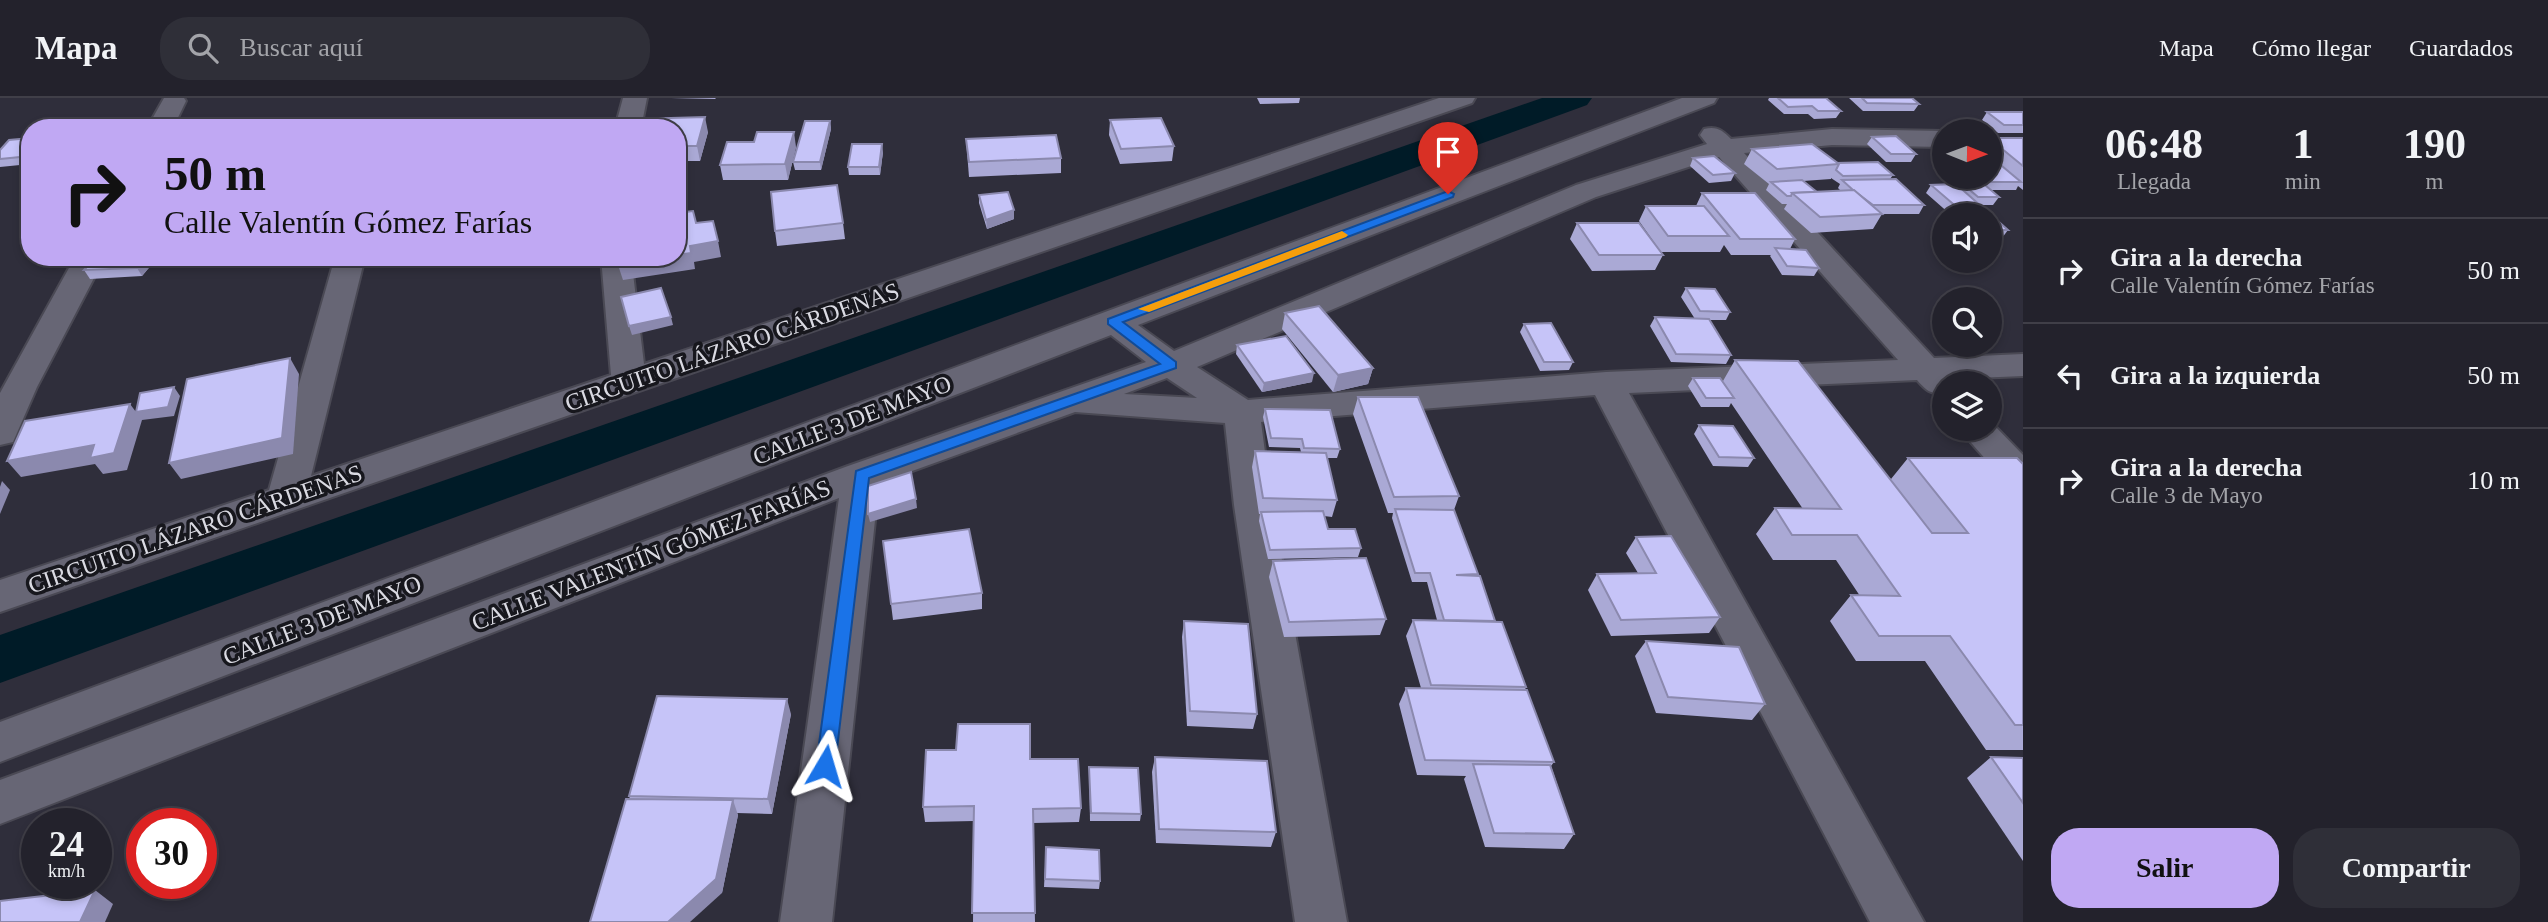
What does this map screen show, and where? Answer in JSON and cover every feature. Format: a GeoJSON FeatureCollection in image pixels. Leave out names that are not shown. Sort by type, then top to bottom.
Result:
{"type":"FeatureCollection","features":[{"type":"Feature","properties":{"kind":"street"},"geometry":{"type":"LineString","coordinates":[[630,119],[635,98]]}},
{"type":"Feature","properties":{"kind":"street","name":"CIRCUITO LÁZARO CÁRDENAS"},"geometry":{"type":"LineString","coordinates":[[0,596],[1464,98]]}},
{"type":"Feature","properties":{"kind":"street"},"geometry":{"type":"LineString","coordinates":[[165,119],[174,101]]}},
{"type":"Feature","properties":{"kind":"street"},"geometry":{"type":"LineString","coordinates":[[1694,102],[1727,148],[1932,376]]}},
{"type":"Feature","properties":{"kind":"street","name":"CALLE 3 DE MAYO"},"geometry":{"type":"LineString","coordinates":[[0,742],[1694,102]]}},
{"type":"Feature","properties":{"kind":"street","name":"CALLE VALENTÍN GÓMEZ FARÍAS"},"geometry":{"type":"LineString","coordinates":[[0,802],[861,475],[1171,365],[1586,191],[1658,166],[1727,148],[1832,137],[1932,139]]}},
{"type":"Feature","properties":{"kind":"street"},"geometry":{"type":"LineString","coordinates":[[0,433],[20,387],[85,266]]}},
{"type":"Feature","properties":{"kind":"street"},"geometry":{"type":"LineString","coordinates":[[286,498],[349,266]]}},
{"type":"Feature","properties":{"kind":"street"},"geometry":{"type":"LineString","coordinates":[[617,266],[629,382]]}},
{"type":"Feature","properties":{"kind":"street"},"geometry":{"type":"LineString","coordinates":[[1113,321],[1171,365],[1242,412],[1253,505],[1321,922]]}},
{"type":"Feature","properties":{"kind":"street"},"geometry":{"type":"LineString","coordinates":[[1988,371],[2023,365]]}},
{"type":"Feature","properties":{"kind":"street"},"geometry":{"type":"LineString","coordinates":[[1066,402],[1242,412],[1606,383],[1932,380]]}},
{"type":"Feature","properties":{"kind":"street"},"geometry":{"type":"LineString","coordinates":[[1606,383],[1898,922]]}},
{"type":"Feature","properties":{"kind":"street"},"geometry":{"type":"LineString","coordinates":[[1988,441],[2023,478]]}},
{"type":"Feature","properties":{"kind":"street"},"geometry":{"type":"LineString","coordinates":[[806,922],[861,475]]}},
{"type":"Feature","properties":{"kind":"building"},"geometry":{"type":"Polygon","coordinates":[[[1778,98],[1826,98],[1841,111],[1818,111],[1812,106],[1788,107],[1778,98]]]}},
{"type":"Feature","properties":{"kind":"building"},"geometry":{"type":"Polygon","coordinates":[[[1862,98],[1912,98],[1919,104],[1867,103],[1862,98]]]}},
{"type":"Feature","properties":{"kind":"building"},"geometry":{"type":"Polygon","coordinates":[[[1987,112],[2023,112],[2023,125],[2004,125],[2002,119],[1996,119],[1987,112]]]}},
{"type":"Feature","properties":{"kind":"building"},"geometry":{"type":"Polygon","coordinates":[[[705,117],[697,146],[686,146],[686,119],[636,119],[705,117]]]}},
{"type":"Feature","properties":{"kind":"building"},"geometry":{"type":"Polygon","coordinates":[[[1161,118],[1174,146],[1121,149],[1110,120],[1161,118]]]}},
{"type":"Feature","properties":{"kind":"building"},"geometry":{"type":"Polygon","coordinates":[[[805,121],[830,121],[820,162],[793,162],[805,121]]]}},
{"type":"Feature","properties":{"kind":"building"},"geometry":{"type":"Polygon","coordinates":[[[757,132],[794,132],[785,164],[720,165],[727,142],[754,142],[757,132]]]}},
{"type":"Feature","properties":{"kind":"building"},"geometry":{"type":"Polygon","coordinates":[[[1056,135],[1061,158],[969,162],[966,139],[1056,135]]]}},
{"type":"Feature","properties":{"kind":"building"},"geometry":{"type":"Polygon","coordinates":[[[1896,136],[1916,154],[1891,154],[1872,137],[1896,136]]]}},
{"type":"Feature","properties":{"kind":"building"},"geometry":{"type":"Polygon","coordinates":[[[2002,138],[2023,138],[2023,166],[2002,149],[2002,138]]]}},
{"type":"Feature","properties":{"kind":"building"},"geometry":{"type":"Polygon","coordinates":[[[21,139],[21,157],[0,159],[0,150],[9,140],[21,139]]]}},
{"type":"Feature","properties":{"kind":"building"},"geometry":{"type":"Polygon","coordinates":[[[852,144],[882,144],[879,167],[848,167],[852,144]]]}},
{"type":"Feature","properties":{"kind":"building"},"geometry":{"type":"Polygon","coordinates":[[[1812,144],[1839,164],[1777,169],[1752,149],[1812,144]]]}},
{"type":"Feature","properties":{"kind":"building"},"geometry":{"type":"Polygon","coordinates":[[[1714,156],[1735,173],[1713,175],[1693,158],[1714,156]]]}},
{"type":"Feature","properties":{"kind":"building"},"geometry":{"type":"Polygon","coordinates":[[[1878,162],[1893,175],[1843,176],[1836,170],[1838,163],[1878,162]]]}},
{"type":"Feature","properties":{"kind":"building"},"geometry":{"type":"Polygon","coordinates":[[[2002,166],[2021,182],[2002,182],[2002,166]]]}},
{"type":"Feature","properties":{"kind":"building"},"geometry":{"type":"Polygon","coordinates":[[[1896,179],[1924,205],[1873,205],[1842,180],[1896,179]]]}},
{"type":"Feature","properties":{"kind":"building"},"geometry":{"type":"Polygon","coordinates":[[[1802,180],[1817,192],[1792,193],[1787,196],[1771,182],[1802,180]]]}},
{"type":"Feature","properties":{"kind":"building"},"geometry":{"type":"Polygon","coordinates":[[[837,185],[843,223],[775,231],[771,192],[837,185]]]}},
{"type":"Feature","properties":{"kind":"building"},"geometry":{"type":"Polygon","coordinates":[[[1936,189],[1962,189],[1977,203],[1952,203],[1936,189]]]}},
{"type":"Feature","properties":{"kind":"building"},"geometry":{"type":"Polygon","coordinates":[[[1969,189],[1990,189],[1999,197],[1978,197],[1969,189]]]}},
{"type":"Feature","properties":{"kind":"building"},"geometry":{"type":"Polygon","coordinates":[[[1854,190],[1882,214],[1820,217],[1792,193],[1854,190]]]}},
{"type":"Feature","properties":{"kind":"building"},"geometry":{"type":"Polygon","coordinates":[[[1008,192],[1014,210],[986,220],[979,195],[1008,192]]]}},
{"type":"Feature","properties":{"kind":"building"},"geometry":{"type":"Polygon","coordinates":[[[1702,193],[1755,193],[1795,239],[1740,239],[1702,193]]]}},
{"type":"Feature","properties":{"kind":"building"},"geometry":{"type":"Polygon","coordinates":[[[1646,206],[1704,206],[1729,236],[1668,236],[1646,206]]]}},
{"type":"Feature","properties":{"kind":"building"},"geometry":{"type":"Polygon","coordinates":[[[693,211],[696,223],[713,221],[718,241],[690,246],[691,253],[686,254],[686,212],[693,211]]]}},
{"type":"Feature","properties":{"kind":"building"},"geometry":{"type":"Polygon","coordinates":[[[1577,223],[1639,223],[1663,255],[1599,255],[1577,223]]]}},
{"type":"Feature","properties":{"kind":"building"},"geometry":{"type":"Polygon","coordinates":[[[1775,248],[1806,250],[1819,268],[1787,266],[1775,248]]]}},
{"type":"Feature","properties":{"kind":"building"},"geometry":{"type":"Polygon","coordinates":[[[88,266],[138,266],[137,268],[84,270],[88,266]]]}},
{"type":"Feature","properties":{"kind":"building"},"geometry":{"type":"Polygon","coordinates":[[[661,288],[671,317],[629,326],[621,297],[661,288]]]}},
{"type":"Feature","properties":{"kind":"building"},"geometry":{"type":"Polygon","coordinates":[[[1686,288],[1715,289],[1730,312],[1700,311],[1686,288]]]}},
{"type":"Feature","properties":{"kind":"building"},"geometry":{"type":"Polygon","coordinates":[[[1319,306],[1373,368],[1338,375],[1285,313],[1319,306]]]}},
{"type":"Feature","properties":{"kind":"building"},"geometry":{"type":"Polygon","coordinates":[[[1655,317],[1709,319],[1731,355],[1676,354],[1655,317]]]}},
{"type":"Feature","properties":{"kind":"building"},"geometry":{"type":"Polygon","coordinates":[[[1551,323],[1573,362],[1544,362],[1524,324],[1551,323]]]}},
{"type":"Feature","properties":{"kind":"building"},"geometry":{"type":"Polygon","coordinates":[[[1286,336],[1314,373],[1264,383],[1237,345],[1286,336]]]}},
{"type":"Feature","properties":{"kind":"building"},"geometry":{"type":"Polygon","coordinates":[[[290,358],[282,438],[169,463],[187,379],[290,358]]]}},
{"type":"Feature","properties":{"kind":"building"},"geometry":{"type":"Polygon","coordinates":[[[1735,360],[1798,361],[1932,533],[1968,533],[1908,458],[2017,458],[2023,464],[2023,725],[2015,725],[1950,636],[1879,636],[1851,595],[1900,596],[1857,535],[1792,535],[1775,508],[1841,509],[1735,360]]]}},
{"type":"Feature","properties":{"kind":"building"},"geometry":{"type":"Polygon","coordinates":[[[1693,378],[1720,378],[1734,398],[1706,398],[1693,378]]]}},
{"type":"Feature","properties":{"kind":"building"},"geometry":{"type":"Polygon","coordinates":[[[174,387],[168,407],[136,412],[140,393],[174,387]]]}},
{"type":"Feature","properties":{"kind":"building"},"geometry":{"type":"Polygon","coordinates":[[[1358,397],[1418,397],[1459,496],[1394,497],[1358,397]]]}},
{"type":"Feature","properties":{"kind":"building"},"geometry":{"type":"Polygon","coordinates":[[[130,404],[114,453],[90,458],[94,445],[7,461],[25,421],[130,404]]]}},
{"type":"Feature","properties":{"kind":"building"},"geometry":{"type":"Polygon","coordinates":[[[1265,409],[1330,410],[1340,449],[1304,448],[1302,439],[1271,438],[1265,409]]]}},
{"type":"Feature","properties":{"kind":"building"},"geometry":{"type":"Polygon","coordinates":[[[1699,425],[1733,426],[1754,458],[1719,457],[1699,425]]]}},
{"type":"Feature","properties":{"kind":"building"},"geometry":{"type":"Polygon","coordinates":[[[1255,451],[1326,453],[1337,500],[1263,498],[1255,451]]]}},
{"type":"Feature","properties":{"kind":"building"},"geometry":{"type":"Polygon","coordinates":[[[911,472],[916,499],[868,514],[868,486],[911,472]]]}},
{"type":"Feature","properties":{"kind":"building"},"geometry":{"type":"Polygon","coordinates":[[[1395,509],[1454,510],[1478,574],[1456,575],[1480,576],[1495,621],[1444,620],[1430,573],[1415,573],[1395,509]]]}},
{"type":"Feature","properties":{"kind":"building"},"geometry":{"type":"Polygon","coordinates":[[[1323,511],[1328,529],[1355,529],[1361,548],[1270,550],[1261,512],[1323,511]]]}},
{"type":"Feature","properties":{"kind":"building"},"geometry":{"type":"Polygon","coordinates":[[[969,529],[982,593],[891,604],[883,541],[969,529]]]}},
{"type":"Feature","properties":{"kind":"building"},"geometry":{"type":"Polygon","coordinates":[[[1671,536],[1720,617],[1621,620],[1597,574],[1656,573],[1636,537],[1671,536]]]}},
{"type":"Feature","properties":{"kind":"building"},"geometry":{"type":"Polygon","coordinates":[[[1366,558],[1386,619],[1289,622],[1273,561],[1366,558]]]}},
{"type":"Feature","properties":{"kind":"building"},"geometry":{"type":"Polygon","coordinates":[[[1413,620],[1502,622],[1526,687],[1431,685],[1413,620]]]}},
{"type":"Feature","properties":{"kind":"building"},"geometry":{"type":"Polygon","coordinates":[[[1184,621],[1248,624],[1257,714],[1190,711],[1184,621]]]}},
{"type":"Feature","properties":{"kind":"building"},"geometry":{"type":"Polygon","coordinates":[[[1646,641],[1739,647],[1765,704],[1668,697],[1646,641]]]}},
{"type":"Feature","properties":{"kind":"building"},"geometry":{"type":"Polygon","coordinates":[[[1406,688],[1527,690],[1554,762],[1425,760],[1406,688]]]}},
{"type":"Feature","properties":{"kind":"building"},"geometry":{"type":"Polygon","coordinates":[[[657,696],[787,699],[768,799],[629,796],[657,696]]]}},
{"type":"Feature","properties":{"kind":"building"},"geometry":{"type":"Polygon","coordinates":[[[958,724],[1030,724],[1030,759],[1078,759],[1081,808],[1033,809],[1035,913],[972,913],[974,806],[923,807],[926,750],[956,750],[958,724]]]}},
{"type":"Feature","properties":{"kind":"building"},"geometry":{"type":"Polygon","coordinates":[[[1155,757],[1267,761],[1276,832],[1159,829],[1155,757]]]}},
{"type":"Feature","properties":{"kind":"building"},"geometry":{"type":"Polygon","coordinates":[[[1991,757],[2023,758],[2023,803],[1991,757]]]}},
{"type":"Feature","properties":{"kind":"building"},"geometry":{"type":"Polygon","coordinates":[[[1473,764],[1550,765],[1574,834],[1494,833],[1473,764]]]}},
{"type":"Feature","properties":{"kind":"building"},"geometry":{"type":"Polygon","coordinates":[[[1089,767],[1138,768],[1141,814],[1091,813],[1089,767]]]}},
{"type":"Feature","properties":{"kind":"building"},"geometry":{"type":"Polygon","coordinates":[[[626,799],[733,800],[716,879],[668,922],[590,922],[626,799]]]}},
{"type":"Feature","properties":{"kind":"building"},"geometry":{"type":"Polygon","coordinates":[[[1046,847],[1099,850],[1100,881],[1045,879],[1046,847]]]}},
{"type":"Feature","properties":{"kind":"building"},"geometry":{"type":"Polygon","coordinates":[[[91,899],[80,922],[0,922],[0,901],[91,899]]]}},
{"type":"Feature","properties":{"kind":"waterway"},"geometry":{"type":"LineString","coordinates":[[0,659],[1575,98]]}},
{"type":"Feature","properties":{"kind":"slow traffic"},"geometry":{"type":"LineString","coordinates":[[1145,309],[1342,235]]}},
{"type":"Feature","properties":{"kind":"route"},"geometry":{"type":"LineString","coordinates":[[825,766],[861,475],[1171,365],[1113,321],[1448,194]]}}]}
